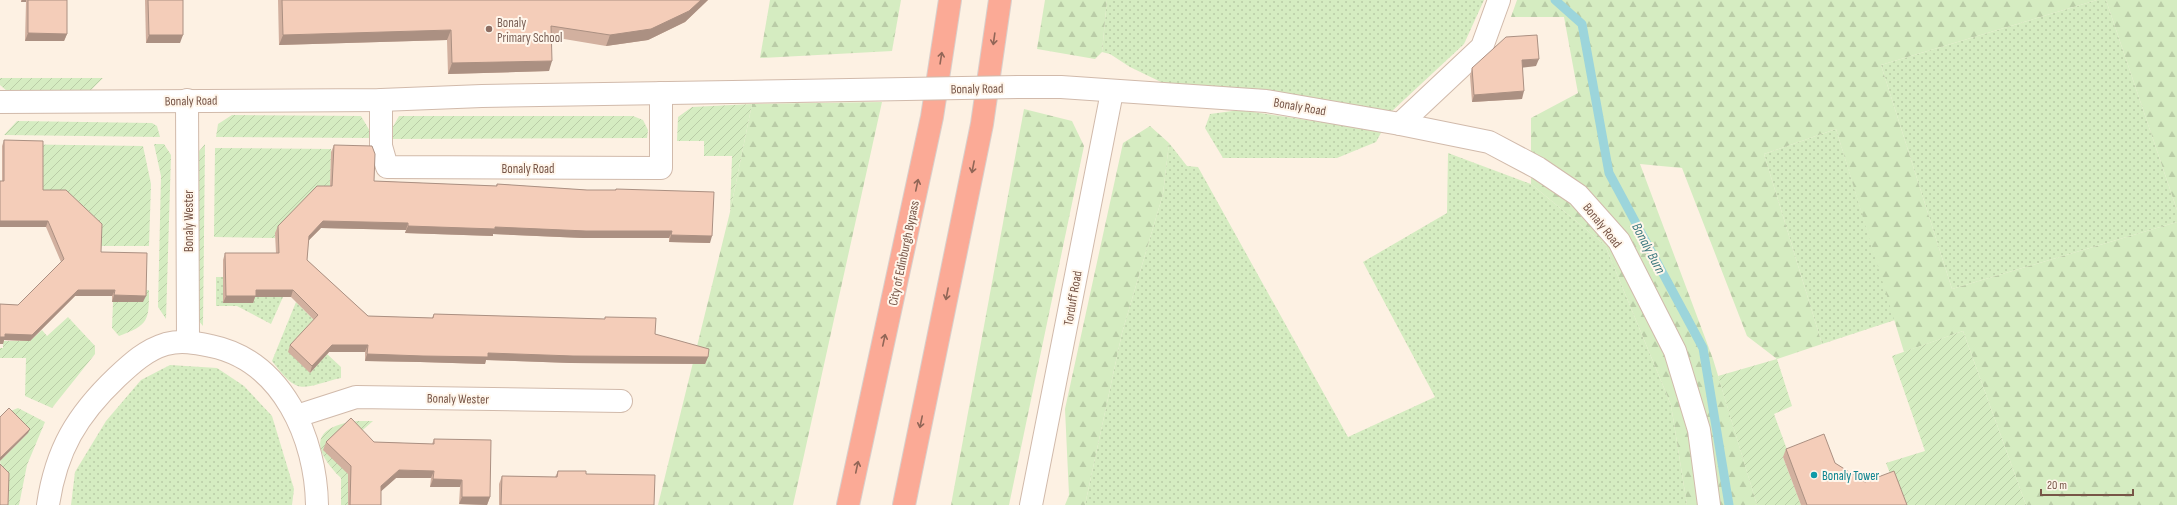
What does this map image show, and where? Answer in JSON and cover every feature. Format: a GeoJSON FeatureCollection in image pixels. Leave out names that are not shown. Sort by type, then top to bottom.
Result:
{"type":"FeatureCollection","features":[{"type":"Feature","properties":{"kind":"highway","name":"City of Edinburgh Bypass"},"geometry":{"type":"LineString","coordinates":[[848,505],[932,117],[950,0]]}},
{"type":"Feature","properties":{"kind":"highway"},"geometry":{"type":"LineString","coordinates":[[904,505],[982,124],[1000,0]]}},
{"type":"Feature","properties":{"kind":"street"},"geometry":{"type":"LineString","coordinates":[[1400,124],[1482,47],[1500,0]]}},
{"type":"Feature","properties":{"kind":"street","name":"Bonaly Road"},"geometry":{"type":"LineString","coordinates":[[0,102],[381,100],[482,96],[1061,87],[1112,92],[1266,100],[1400,124],[1489,142],[1524,161],[1578,195],[1619,241],[1675,351],[1699,430],[1709,505]]}},
{"type":"Feature","properties":{"kind":"street","name":"Torduff Road"},"geometry":{"type":"LineString","coordinates":[[1031,505],[1112,92]]}},
{"type":"Feature","properties":{"kind":"street","name":"Bonaly Road"},"geometry":{"type":"LineString","coordinates":[[381,100],[381,146],[387,167],[661,168],[661,93]]}},
{"type":"Feature","properties":{"kind":"street","name":"Bonaly Wester"},"geometry":{"type":"LineString","coordinates":[[187,100],[188,341]]}},
{"type":"Feature","properties":{"kind":"street"},"geometry":{"type":"LineString","coordinates":[[48,505],[51,485],[58,458],[71,431],[88,406],[146,352],[167,344],[188,341],[235,353],[258,368],[278,388],[298,416],[312,459],[317,505]]}},
{"type":"Feature","properties":{"kind":"street","name":"Bonaly Wester"},"geometry":{"type":"LineString","coordinates":[[298,416],[356,397],[621,401]]}},
{"type":"Feature","properties":{"kind":"green space"},"geometry":{"type":"Polygon","coordinates":[[[770,0],[901,0],[892,51],[760,58],[770,0]]]}},
{"type":"Feature","properties":{"kind":"green space"},"geometry":{"type":"Polygon","coordinates":[[[1045,0],[1107,0],[1102,52],[1095,59],[1037,49],[1045,0]]]}},
{"type":"Feature","properties":{"kind":"green space"},"geometry":{"type":"Polygon","coordinates":[[[1107,0],[1484,0],[1464,44],[1391,112],[1316,99],[1163,83],[1130,67],[1110,54],[1102,52],[1107,0]]]}},
{"type":"Feature","properties":{"kind":"green space"},"geometry":{"type":"Polygon","coordinates":[[[1517,0],[2097,0],[1881,65],[1952,289],[2177,222],[2177,505],[2026,505],[1963,331],[1904,352],[1836,129],[1764,154],[1822,344],[1777,359],[1747,336],[1682,168],[1640,164],[1713,359],[1757,505],[1687,505],[1671,405],[1605,245],[1531,184],[1531,118],[1578,93],[1564,17],[1511,17],[1517,0]]]}},
{"type":"Feature","properties":{"kind":"green space"},"geometry":{"type":"Polygon","coordinates":[[[2097,0],[2106,0],[2177,210],[2177,222],[1952,289],[1881,65],[2097,0]]]}},
{"type":"Feature","properties":{"kind":"green space"},"geometry":{"type":"Polygon","coordinates":[[[2106,0],[2177,0],[2177,210],[2106,0]]]}},
{"type":"Feature","properties":{"kind":"green space"},"geometry":{"type":"Polygon","coordinates":[[[0,78],[103,78],[89,92],[7,91],[0,85],[0,78]]]}},
{"type":"Feature","properties":{"kind":"green space"},"geometry":{"type":"Polygon","coordinates":[[[882,102],[793,505],[658,505],[730,212],[752,104],[882,102]]]}},
{"type":"Feature","properties":{"kind":"green space"},"geometry":{"type":"Polygon","coordinates":[[[752,104],[730,212],[732,156],[704,156],[704,141],[677,141],[678,117],[692,107],[752,104]]]}},
{"type":"Feature","properties":{"kind":"green space"},"geometry":{"type":"Polygon","coordinates":[[[1024,109],[1072,121],[1084,146],[1009,505],[951,505],[1024,109]]]}},
{"type":"Feature","properties":{"kind":"green space"},"geometry":{"type":"Polygon","coordinates":[[[1240,110],[1382,131],[1376,142],[1337,158],[1223,158],[1205,128],[1210,114],[1240,110]]]}},
{"type":"Feature","properties":{"kind":"green space"},"geometry":{"type":"Polygon","coordinates":[[[232,115],[361,116],[374,138],[216,137],[218,124],[232,115]]]}},
{"type":"Feature","properties":{"kind":"green space"},"geometry":{"type":"Polygon","coordinates":[[[399,116],[633,116],[643,120],[648,130],[647,138],[386,139],[399,116]]]}},
{"type":"Feature","properties":{"kind":"green space"},"geometry":{"type":"Polygon","coordinates":[[[17,121],[152,123],[157,126],[160,137],[4,135],[17,121]]]}},
{"type":"Feature","properties":{"kind":"green space"},"geometry":{"type":"Polygon","coordinates":[[[1150,126],[1169,143],[1163,194],[1122,333],[1085,505],[1065,505],[1069,495],[1065,409],[1123,143],[1150,126]]]}},
{"type":"Feature","properties":{"kind":"green space"},"geometry":{"type":"Polygon","coordinates":[[[1836,129],[1895,320],[1822,344],[1764,154],[1836,129]]]}},
{"type":"Feature","properties":{"kind":"green space"},"geometry":{"type":"Polygon","coordinates":[[[1169,143],[1187,166],[1198,167],[1348,437],[1435,397],[1363,262],[1447,213],[1448,153],[1531,184],[1605,245],[1671,405],[1687,505],[1085,505],[1122,333],[1163,194],[1169,143]]]}},
{"type":"Feature","properties":{"kind":"green space"},"geometry":{"type":"Polygon","coordinates":[[[3,144],[143,146],[151,184],[149,246],[100,246],[40,196],[3,147],[3,144]]]}},
{"type":"Feature","properties":{"kind":"green space"},"geometry":{"type":"Polygon","coordinates":[[[154,144],[164,144],[171,155],[166,319],[158,307],[161,176],[154,144]]]}},
{"type":"Feature","properties":{"kind":"green space"},"geometry":{"type":"Polygon","coordinates":[[[205,144],[203,326],[198,320],[196,155],[205,144]]]}},
{"type":"Feature","properties":{"kind":"green space"},"geometry":{"type":"Polygon","coordinates":[[[215,148],[331,149],[330,193],[275,233],[275,238],[214,237],[215,148]]]}},
{"type":"Feature","properties":{"kind":"green space"},"geometry":{"type":"Polygon","coordinates":[[[216,277],[224,277],[253,297],[283,297],[271,324],[237,306],[216,306],[216,277]]]}},
{"type":"Feature","properties":{"kind":"green space"},"geometry":{"type":"Polygon","coordinates":[[[144,290],[149,290],[149,308],[145,320],[142,325],[119,336],[112,328],[113,302],[143,302],[144,290]]]}},
{"type":"Feature","properties":{"kind":"green space"},"geometry":{"type":"Polygon","coordinates":[[[296,302],[316,322],[310,373],[327,354],[341,367],[341,378],[302,387],[289,381],[272,361],[296,302]]]}},
{"type":"Feature","properties":{"kind":"green space"},"geometry":{"type":"Polygon","coordinates":[[[68,317],[95,346],[95,354],[52,408],[25,396],[26,358],[0,358],[0,348],[3,348],[3,341],[30,341],[42,330],[47,336],[68,317]]]}},
{"type":"Feature","properties":{"kind":"green space"},"geometry":{"type":"Polygon","coordinates":[[[1963,331],[2026,505],[1902,505],[1886,463],[1925,451],[1892,356],[1963,331]]]}},
{"type":"Feature","properties":{"kind":"green space"},"geometry":{"type":"Polygon","coordinates":[[[1777,359],[1792,406],[1774,414],[1789,455],[1783,457],[1801,505],[1757,505],[1718,376],[1777,359]]]}},
{"type":"Feature","properties":{"kind":"green space"},"geometry":{"type":"Polygon","coordinates":[[[170,365],[217,368],[244,386],[272,416],[294,489],[292,505],[71,505],[75,472],[106,421],[141,380],[170,365]]]}},
{"type":"Feature","properties":{"kind":"green space"},"geometry":{"type":"Polygon","coordinates":[[[18,408],[45,422],[27,465],[19,505],[6,505],[0,461],[28,433],[8,412],[18,408]]]}},
{"type":"Feature","properties":{"kind":"green space"},"geometry":{"type":"Polygon","coordinates":[[[357,421],[373,421],[357,435],[348,505],[341,505],[341,478],[325,458],[321,449],[320,441],[324,434],[331,428],[357,421]]]}},
{"type":"Feature","properties":{"kind":"building"},"geometry":{"type":"Polygon","coordinates":[[[28,0],[67,0],[67,34],[28,33],[28,0]]]}},
{"type":"Feature","properties":{"kind":"building"},"geometry":{"type":"Polygon","coordinates":[[[148,0],[183,0],[183,35],[149,35],[148,0]]]}},
{"type":"Feature","properties":{"kind":"building"},"geometry":{"type":"Polygon","coordinates":[[[282,0],[701,0],[689,11],[651,29],[610,35],[551,26],[552,61],[452,63],[451,30],[283,35],[282,0]]]}},
{"type":"Feature","properties":{"kind":"building"},"geometry":{"type":"Polygon","coordinates":[[[1537,35],[1539,59],[1522,60],[1524,91],[1474,95],[1472,68],[1506,37],[1537,35]]]}},
{"type":"Feature","properties":{"kind":"building"},"geometry":{"type":"Polygon","coordinates":[[[4,140],[43,141],[43,190],[66,190],[102,224],[101,252],[147,253],[146,296],[114,295],[115,290],[78,290],[32,335],[5,334],[5,337],[0,337],[0,304],[18,305],[64,259],[48,221],[0,221],[0,181],[4,181],[4,140]]]}},
{"type":"Feature","properties":{"kind":"building"},"geometry":{"type":"Polygon","coordinates":[[[334,145],[372,146],[375,154],[374,181],[497,186],[497,184],[587,190],[616,189],[714,192],[712,236],[671,235],[672,231],[586,231],[495,227],[495,229],[408,226],[408,223],[323,221],[309,236],[307,260],[368,316],[433,318],[434,314],[605,319],[605,317],[656,318],[655,334],[709,349],[708,357],[573,356],[488,353],[488,357],[423,356],[367,354],[368,345],[332,345],[312,366],[290,345],[318,315],[293,290],[256,290],[256,296],[226,296],[225,253],[279,253],[278,226],[317,186],[332,186],[334,145]]]}},
{"type":"Feature","properties":{"kind":"building"},"geometry":{"type":"Polygon","coordinates":[[[9,408],[30,429],[0,458],[0,417],[9,408]]]}},
{"type":"Feature","properties":{"kind":"building"},"geometry":{"type":"Polygon","coordinates":[[[351,418],[374,442],[434,444],[434,439],[491,440],[490,497],[462,497],[462,480],[433,479],[434,471],[399,470],[381,486],[381,505],[350,505],[351,466],[326,442],[351,418]]]}},
{"type":"Feature","properties":{"kind":"building","name":"Bonaly Tower"},"geometry":{"type":"Polygon","coordinates":[[[1824,434],[1835,463],[1865,482],[1894,471],[1907,505],[1807,505],[1786,449],[1824,434]]]}},
{"type":"Feature","properties":{"kind":"building"},"geometry":{"type":"Polygon","coordinates":[[[0,464],[9,473],[8,505],[0,505],[0,464]]]}},
{"type":"Feature","properties":{"kind":"building"},"geometry":{"type":"Polygon","coordinates":[[[558,471],[586,471],[586,474],[655,475],[654,505],[501,505],[502,476],[557,477],[558,471]]]}},
{"type":"Feature","properties":{"kind":"waterway","name":"Bonaly Burn"},"geometry":{"type":"LineString","coordinates":[[1555,0],[1582,24],[1609,173],[1703,348],[1729,505]]}},
{"type":"Feature","properties":{"kind":"place","name":"Bonaly Primary School"},"geometry":{"type":"Point","coordinates":[489,29]}},
{"type":"Feature","properties":{"kind":"place","name":"Bonaly Tower"},"geometry":{"type":"Point","coordinates":[1814,475]}}]}
